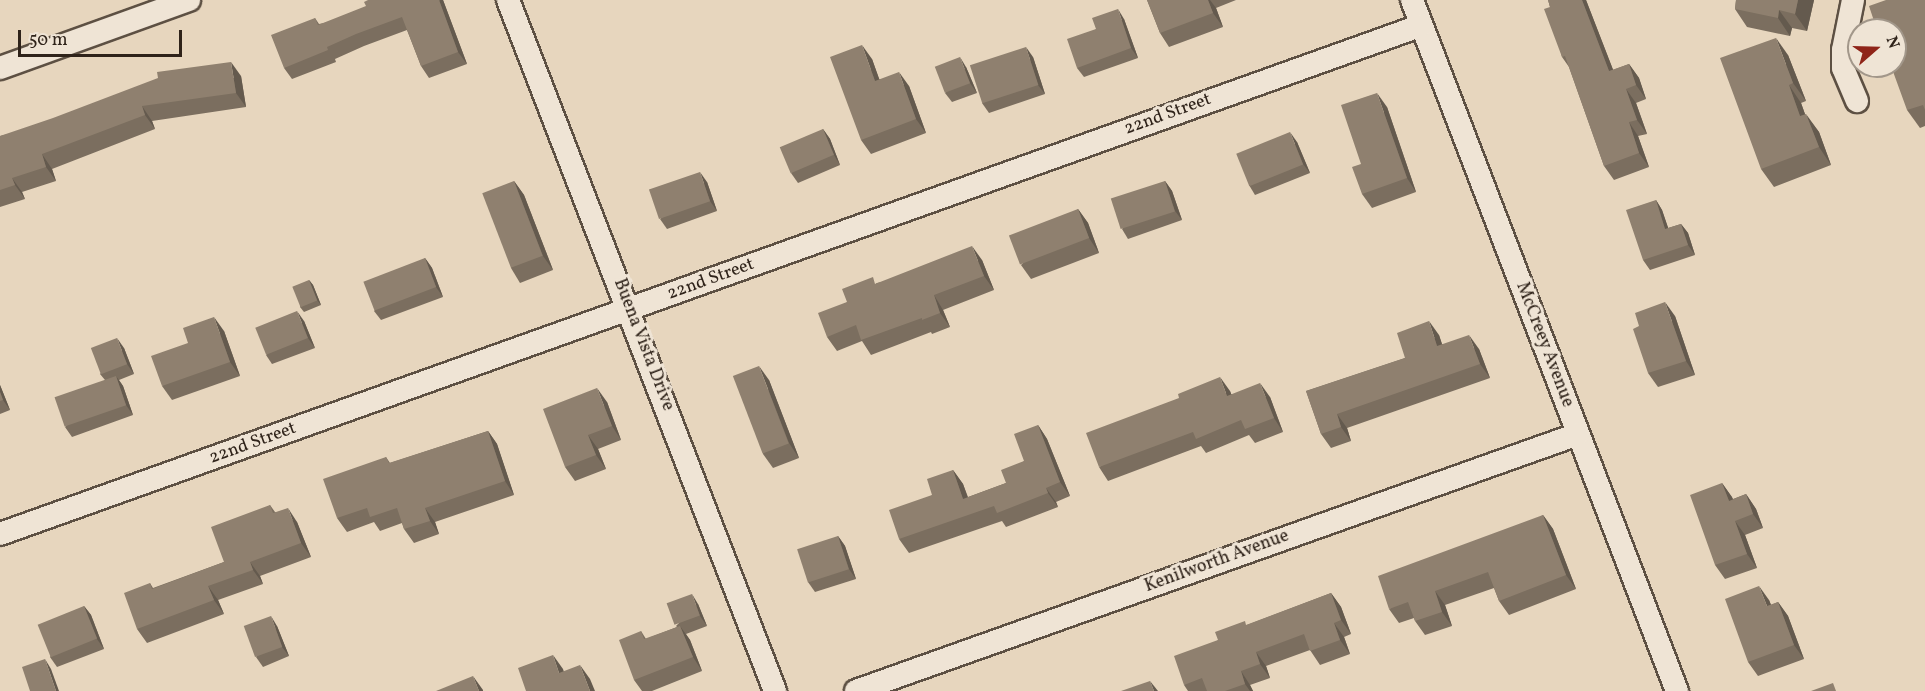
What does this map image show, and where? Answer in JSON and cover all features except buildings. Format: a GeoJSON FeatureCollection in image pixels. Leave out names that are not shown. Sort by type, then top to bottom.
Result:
{"type":"FeatureCollection","features":[{"type":"Feature","properties":{"kind":"street"},"geometry":{"type":"LineString","coordinates":[[0,68],[189,0]]}},
{"type":"Feature","properties":{"kind":"street","name":"Buena Vista Drive"},"geometry":{"type":"LineString","coordinates":[[508,0],[553,119],[630,309],[775,691]]}},
{"type":"Feature","properties":{"kind":"street","name":"McCreey Avenue"},"geometry":{"type":"LineString","coordinates":[[1412,0],[1677,691]]}},
{"type":"Feature","properties":{"kind":"street"},"geometry":{"type":"LineString","coordinates":[[1853,0],[1843,50],[1843,68],[1857,101]]}},
{"type":"Feature","properties":{"kind":"street","name":"22nd Street"},"geometry":{"type":"LineString","coordinates":[[0,534],[1422,25]]}},
{"type":"Feature","properties":{"kind":"street","name":"Kenilworth Avenue"},"geometry":{"type":"LineString","coordinates":[[855,691],[1578,434]]}}]}
